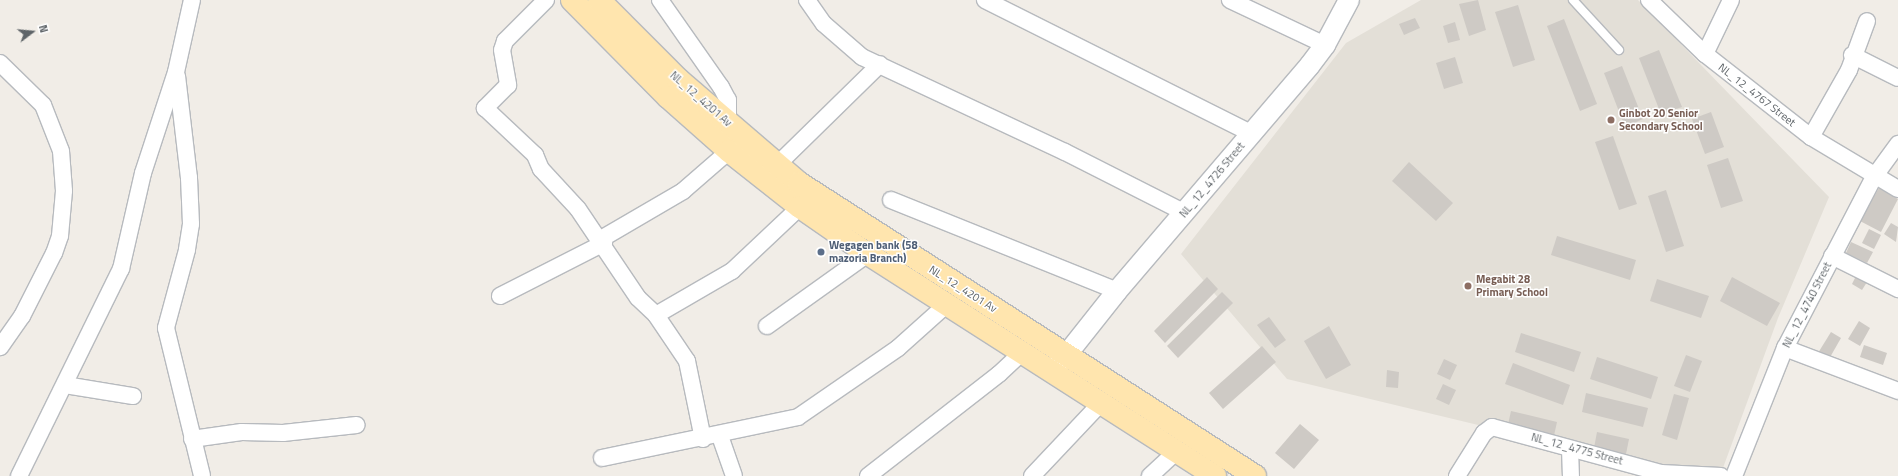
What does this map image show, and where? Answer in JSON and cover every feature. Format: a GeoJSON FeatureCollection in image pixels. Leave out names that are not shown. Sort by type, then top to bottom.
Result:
{"type":"FeatureCollection","features":[{"type":"Feature","properties":{"kind":"main road","name":"NL_12_4201 Av"},"geometry":{"type":"LineString","coordinates":[[572,0],[668,97],[729,151],[800,207],[868,254],[1216,476]]}},
{"type":"Feature","properties":{"kind":"main road","name":"NL_12_4201 Av"},"geometry":{"type":"LineString","coordinates":[[600,0],[679,80],[777,165],[848,216],[1255,476]]}},
{"type":"Feature","properties":{"kind":"street"},"geometry":{"type":"LineString","coordinates":[[19,476],[121,269],[143,173],[176,72],[192,0]]}},
{"type":"Feature","properties":{"kind":"street"},"geometry":{"type":"LineString","coordinates":[[546,0],[505,41],[502,50],[508,85],[485,108],[535,155],[541,169],[602,241],[628,284],[656,315],[687,361],[702,439]]}},
{"type":"Feature","properties":{"kind":"street"},"geometry":{"type":"LineString","coordinates":[[660,0],[721,87],[728,100],[728,122]]}},
{"type":"Feature","properties":{"kind":"street"},"geometry":{"type":"LineString","coordinates":[[807,0],[845,44],[862,57],[880,64],[1185,213]]}},
{"type":"Feature","properties":{"kind":"street"},"geometry":{"type":"LineString","coordinates":[[986,0],[1251,133]]}},
{"type":"Feature","properties":{"kind":"street"},"geometry":{"type":"LineString","coordinates":[[1230,0],[1325,45]]}},
{"type":"Feature","properties":{"kind":"street","name":"NL_12_4726 Street"},"geometry":{"type":"LineString","coordinates":[[1053,372],[1117,291],[1185,213],[1325,45],[1349,0]]}},
{"type":"Feature","properties":{"kind":"street","name":"NL_12_4767 Street"},"geometry":{"type":"LineString","coordinates":[[1649,0],[1705,54],[1811,137],[1874,177],[1898,189]]}},
{"type":"Feature","properties":{"kind":"street"},"geometry":{"type":"LineString","coordinates":[[1705,54],[1730,0]]}},
{"type":"Feature","properties":{"kind":"street"},"geometry":{"type":"LineString","coordinates":[[1811,137],[1845,80],[1852,55],[1867,21]]}},
{"type":"Feature","properties":{"kind":"street"},"geometry":{"type":"LineString","coordinates":[[1852,55],[1898,78]]}},
{"type":"Feature","properties":{"kind":"street"},"geometry":{"type":"LineString","coordinates":[[0,63],[43,105],[61,151],[64,191],[60,236],[54,253],[22,316],[0,347]]}},
{"type":"Feature","properties":{"kind":"street"},"geometry":{"type":"LineString","coordinates":[[777,165],[880,64]]}},
{"type":"Feature","properties":{"kind":"street"},"geometry":{"type":"LineString","coordinates":[[176,72],[189,178],[191,224],[187,250],[166,328],[202,476]]}},
{"type":"Feature","properties":{"kind":"street","name":"NL_12_4740 Street"},"geometry":{"type":"LineString","coordinates":[[1734,476],[1785,348],[1874,177],[1898,144]]}},
{"type":"Feature","properties":{"kind":"street"},"geometry":{"type":"LineString","coordinates":[[500,296],[602,241],[683,191],[729,151]]}},
{"type":"Feature","properties":{"kind":"street"},"geometry":{"type":"LineString","coordinates":[[891,200],[1117,291]]}},
{"type":"Feature","properties":{"kind":"street"},"geometry":{"type":"LineString","coordinates":[[656,315],[732,271],[800,207]]}},
{"type":"Feature","properties":{"kind":"street"},"geometry":{"type":"LineString","coordinates":[[767,326],[868,254]]}},
{"type":"Feature","properties":{"kind":"street"},"geometry":{"type":"LineString","coordinates":[[1832,256],[1898,289]]}},
{"type":"Feature","properties":{"kind":"street"},"geometry":{"type":"LineString","coordinates":[[602,458],[783,423],[814,409],[898,348],[947,304]]}},
{"type":"Feature","properties":{"kind":"street"},"geometry":{"type":"LineString","coordinates":[[1785,348],[1898,391]]}},
{"type":"Feature","properties":{"kind":"street"},"geometry":{"type":"LineString","coordinates":[[868,476],[999,374],[1023,352]]}},
{"type":"Feature","properties":{"kind":"street"},"geometry":{"type":"LineString","coordinates":[[65,385],[133,396]]}},
{"type":"Feature","properties":{"kind":"street"},"geometry":{"type":"LineString","coordinates":[[1032,476],[1101,403]]}},
{"type":"Feature","properties":{"kind":"street"},"geometry":{"type":"LineString","coordinates":[[192,439],[242,432],[283,433],[357,425]]}},
{"type":"Feature","properties":{"kind":"street","name":"NL_12_4775 Street"},"geometry":{"type":"LineString","coordinates":[[1457,476],[1484,433],[1492,427],[1505,428],[1570,450],[1661,473],[1721,476]]}},
{"type":"Feature","properties":{"kind":"street"},"geometry":{"type":"LineString","coordinates":[[720,436],[734,476]]}},
{"type":"Feature","properties":{"kind":"street"},"geometry":{"type":"LineString","coordinates":[[1570,450],[1571,476]]}},
{"type":"Feature","properties":{"kind":"street"},"geometry":{"type":"LineString","coordinates":[[1150,476],[1176,451]]}},
{"type":"Feature","properties":{"kind":"lane"},"geometry":{"type":"LineString","coordinates":[[1573,0],[1619,50]]}},
{"type":"Feature","properties":{"kind":"shaded area","name":"Megabit 28 Primary School"},"geometry":{"type":"Polygon","coordinates":[[[1421,0],[1638,0],[1829,197],[1778,318],[1720,476],[1691,476],[1287,379],[1181,254],[1346,43],[1421,0]]]}},
{"type":"Feature","properties":{"kind":"building"},"geometry":{"type":"Polygon","coordinates":[[[1478,0],[1486,30],[1469,36],[1459,4],[1478,0]]]}},
{"type":"Feature","properties":{"kind":"building"},"geometry":{"type":"Polygon","coordinates":[[[1518,5],[1535,60],[1513,67],[1495,12],[1518,5]]]}},
{"type":"Feature","properties":{"kind":"building"},"geometry":{"type":"Polygon","coordinates":[[[1415,18],[1420,28],[1404,35],[1399,24],[1415,18]]]}},
{"type":"Feature","properties":{"kind":"building"},"geometry":{"type":"Polygon","coordinates":[[[1564,19],[1597,104],[1580,111],[1547,26],[1564,19]]]}},
{"type":"Feature","properties":{"kind":"building"},"geometry":{"type":"Polygon","coordinates":[[[1455,22],[1460,40],[1448,43],[1443,26],[1455,22]]]}},
{"type":"Feature","properties":{"kind":"building"},"geometry":{"type":"Polygon","coordinates":[[[1659,50],[1682,107],[1661,114],[1639,58],[1659,50]]]}},
{"type":"Feature","properties":{"kind":"building"},"geometry":{"type":"Polygon","coordinates":[[[1455,57],[1463,83],[1444,89],[1436,63],[1455,57]]]}},
{"type":"Feature","properties":{"kind":"building"},"geometry":{"type":"Polygon","coordinates":[[[1622,66],[1643,119],[1625,127],[1604,73],[1622,66]]]}},
{"type":"Feature","properties":{"kind":"building"},"geometry":{"type":"Polygon","coordinates":[[[1711,112],[1724,147],[1705,154],[1692,119],[1711,112]]]}},
{"type":"Feature","properties":{"kind":"building"},"geometry":{"type":"Polygon","coordinates":[[[1613,136],[1637,204],[1619,210],[1595,142],[1613,136]]]}},
{"type":"Feature","properties":{"kind":"building"},"geometry":{"type":"Polygon","coordinates":[[[1728,158],[1743,201],[1721,208],[1707,165],[1728,158]]]}},
{"type":"Feature","properties":{"kind":"building"},"geometry":{"type":"Polygon","coordinates":[[[1409,162],[1453,203],[1436,221],[1392,181],[1409,162]]]}},
{"type":"Feature","properties":{"kind":"building"},"geometry":{"type":"Polygon","coordinates":[[[1879,188],[1898,199],[1881,232],[1860,221],[1879,188]]]}},
{"type":"Feature","properties":{"kind":"building"},"geometry":{"type":"Polygon","coordinates":[[[1666,190],[1684,246],[1666,252],[1648,196],[1666,190]]]}},
{"type":"Feature","properties":{"kind":"building"},"geometry":{"type":"Polygon","coordinates":[[[1891,223],[1898,227],[1896,242],[1884,234],[1891,223]]]}},
{"type":"Feature","properties":{"kind":"building"},"geometry":{"type":"Polygon","coordinates":[[[1869,229],[1881,235],[1874,249],[1862,243],[1869,229]]]}},
{"type":"Feature","properties":{"kind":"building"},"geometry":{"type":"Polygon","coordinates":[[[1557,236],[1636,260],[1630,280],[1551,255],[1557,236]]]}},
{"type":"Feature","properties":{"kind":"building"},"geometry":{"type":"Polygon","coordinates":[[[1851,242],[1873,252],[1867,263],[1846,253],[1851,242]]]}},
{"type":"Feature","properties":{"kind":"building"},"geometry":{"type":"Polygon","coordinates":[[[1856,276],[1867,282],[1862,290],[1852,284],[1856,276]]]}},
{"type":"Feature","properties":{"kind":"building"},"geometry":{"type":"Polygon","coordinates":[[[1207,277],[1218,289],[1165,343],[1154,331],[1207,277]]]}},
{"type":"Feature","properties":{"kind":"building"},"geometry":{"type":"Polygon","coordinates":[[[1732,277],[1780,303],[1767,326],[1720,301],[1732,277]]]}},
{"type":"Feature","properties":{"kind":"building"},"geometry":{"type":"Polygon","coordinates":[[[1657,279],[1709,296],[1701,318],[1650,301],[1657,279]]]}},
{"type":"Feature","properties":{"kind":"building"},"geometry":{"type":"Polygon","coordinates":[[[1222,292],[1233,303],[1178,358],[1167,346],[1222,292]]]}},
{"type":"Feature","properties":{"kind":"building"},"geometry":{"type":"Polygon","coordinates":[[[1269,317],[1286,340],[1275,348],[1257,325],[1269,317]]]}},
{"type":"Feature","properties":{"kind":"building"},"geometry":{"type":"Polygon","coordinates":[[[1859,321],[1870,328],[1860,346],[1848,339],[1859,321]]]}},
{"type":"Feature","properties":{"kind":"building"},"geometry":{"type":"Polygon","coordinates":[[[1329,326],[1351,365],[1326,379],[1304,341],[1329,326]]]}},
{"type":"Feature","properties":{"kind":"building"},"geometry":{"type":"Polygon","coordinates":[[[1831,332],[1841,338],[1829,359],[1818,353],[1831,332]]]}},
{"type":"Feature","properties":{"kind":"building"},"geometry":{"type":"Polygon","coordinates":[[[1521,333],[1581,352],[1574,372],[1515,352],[1521,333]]]}},
{"type":"Feature","properties":{"kind":"building"},"geometry":{"type":"Polygon","coordinates":[[[1864,345],[1887,353],[1883,365],[1860,357],[1864,345]]]}},
{"type":"Feature","properties":{"kind":"building"},"geometry":{"type":"Polygon","coordinates":[[[1262,346],[1276,362],[1223,409],[1209,393],[1262,346]]]}},
{"type":"Feature","properties":{"kind":"building"},"geometry":{"type":"Polygon","coordinates":[[[1686,355],[1702,361],[1690,392],[1674,386],[1686,355]]]}},
{"type":"Feature","properties":{"kind":"building"},"geometry":{"type":"Polygon","coordinates":[[[1597,357],[1658,377],[1651,399],[1590,379],[1597,357]]]}},
{"type":"Feature","properties":{"kind":"building"},"geometry":{"type":"Polygon","coordinates":[[[1444,359],[1457,365],[1450,380],[1437,374],[1444,359]]]}},
{"type":"Feature","properties":{"kind":"building"},"geometry":{"type":"Polygon","coordinates":[[[1513,363],[1570,385],[1563,405],[1505,384],[1513,363]]]}},
{"type":"Feature","properties":{"kind":"building"},"geometry":{"type":"Polygon","coordinates":[[[1387,370],[1399,372],[1398,388],[1386,387],[1387,370]]]}},
{"type":"Feature","properties":{"kind":"building"},"geometry":{"type":"Polygon","coordinates":[[[1443,384],[1456,390],[1449,405],[1436,399],[1443,384]]]}},
{"type":"Feature","properties":{"kind":"building"},"geometry":{"type":"Polygon","coordinates":[[[1586,393],[1648,408],[1643,427],[1582,412],[1586,393]]]}},
{"type":"Feature","properties":{"kind":"building"},"geometry":{"type":"Polygon","coordinates":[[[1674,394],[1689,398],[1677,440],[1662,435],[1674,394]]]}},
{"type":"Feature","properties":{"kind":"building"},"geometry":{"type":"Polygon","coordinates":[[[1511,411],[1557,422],[1553,440],[1507,429],[1511,411]]]}},
{"type":"Feature","properties":{"kind":"building"},"geometry":{"type":"Polygon","coordinates":[[[1300,424],[1319,440],[1294,469],[1275,453],[1300,424]]]}},
{"type":"Feature","properties":{"kind":"building"},"geometry":{"type":"Polygon","coordinates":[[[1597,432],[1629,439],[1626,454],[1594,448],[1597,432]]]}},
{"type":"Feature","properties":{"kind":"place","name":"Ginbot 20 Senior Secondary School"},"geometry":{"type":"Point","coordinates":[1611,120]}},
{"type":"Feature","properties":{"kind":"place","name":"Wegagen bank (58 mazoria Branch)"},"geometry":{"type":"Point","coordinates":[821,252]}},
{"type":"Feature","properties":{"kind":"place","name":"Megabit 28 Primary School"},"geometry":{"type":"Point","coordinates":[1468,286]}}]}
